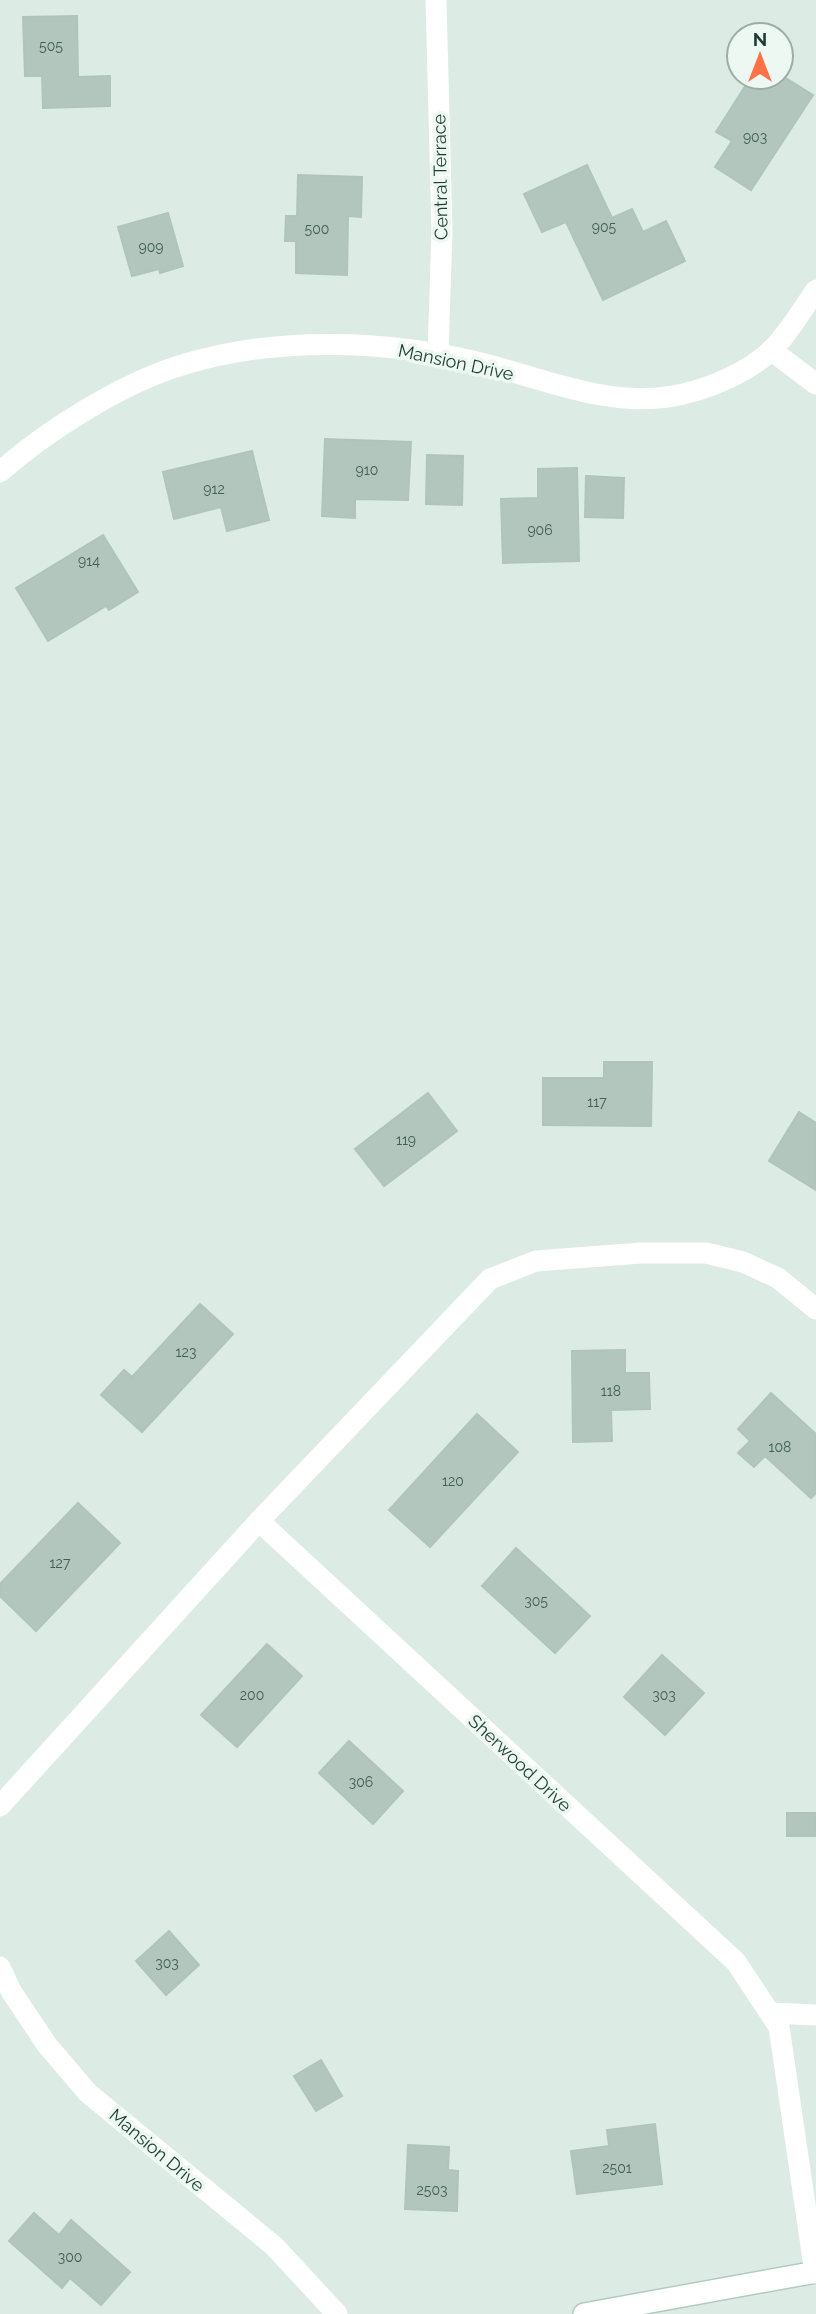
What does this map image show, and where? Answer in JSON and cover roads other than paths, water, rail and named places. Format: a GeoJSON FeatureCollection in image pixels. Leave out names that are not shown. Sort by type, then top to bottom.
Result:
{"type":"FeatureCollection","features":[{"type":"Feature","properties":{"kind":"street","name":"Central Terrace"},"geometry":{"type":"LineString","coordinates":[[436,0],[443,231],[438,354]]}},
{"type":"Feature","properties":{"kind":"street","name":"Mansion Drive"},"geometry":{"type":"LineString","coordinates":[[0,472],[20,454],[79,414],[181,365],[250,351],[305,346],[384,347],[438,354],[562,387],[620,396],[667,397],[715,384],[771,350],[816,290]]}},
{"type":"Feature","properties":{"kind":"street"},"geometry":{"type":"LineString","coordinates":[[771,350],[816,384]]}},
{"type":"Feature","properties":{"kind":"street"},"geometry":{"type":"LineString","coordinates":[[0,1806],[259,1521],[489,1279],[536,1261],[641,1253],[706,1253],[744,1262],[778,1278],[816,1309]]}},
{"type":"Feature","properties":{"kind":"street","name":"Sherwood Drive"},"geometry":{"type":"LineString","coordinates":[[259,1521],[736,1962],[779,2027],[815,2272]]}},
{"type":"Feature","properties":{"kind":"street","name":"Mansion Drive"},"geometry":{"type":"LineString","coordinates":[[0,1967],[11,1991],[47,2045],[88,2093],[274,2246],[337,2314]]}},
{"type":"Feature","properties":{"kind":"street"},"geometry":{"type":"LineString","coordinates":[[772,2013],[816,2015]]}},
{"type":"Feature","properties":{"kind":"street"},"geometry":{"type":"LineString","coordinates":[[584,2314],[815,2272]]}}]}
